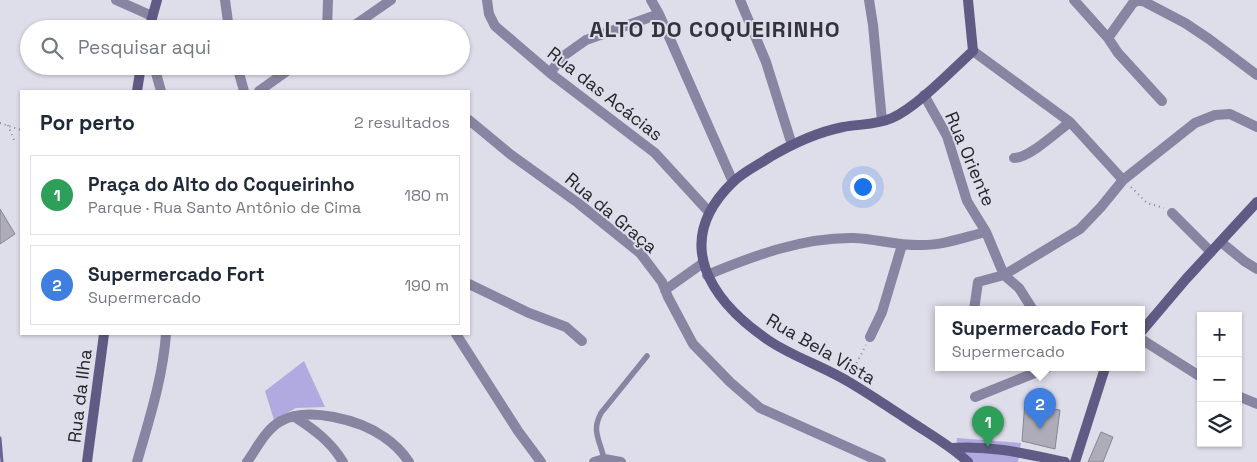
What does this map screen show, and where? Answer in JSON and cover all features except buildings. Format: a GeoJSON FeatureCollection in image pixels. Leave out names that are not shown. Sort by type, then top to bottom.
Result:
{"type":"FeatureCollection","features":[{"type":"Feature","properties":{"kind":"main road"},"geometry":{"type":"LineString","coordinates":[[151,20],[157,0]]}},
{"type":"Feature","properties":{"kind":"main road"},"geometry":{"type":"LineString","coordinates":[[968,0],[973,51]]}},
{"type":"Feature","properties":{"kind":"main road","name":"Rua Bela Vista"},"geometry":{"type":"LineString","coordinates":[[968,462],[952,448],[847,380],[784,350],[762,336],[733,312],[717,292],[707,275],[700,250],[709,212],[733,182],[754,167],[792,145],[830,130],[891,119],[924,95],[973,51]]}},
{"type":"Feature","properties":{"kind":"main road"},"geometry":{"type":"LineString","coordinates":[[137,90],[140,75]]}},
{"type":"Feature","properties":{"kind":"main road"},"geometry":{"type":"LineString","coordinates":[[1145,327],[1257,202]]}},
{"type":"Feature","properties":{"kind":"main road","name":"Rua da Ilha"},"geometry":{"type":"LineString","coordinates":[[87,462],[104,335]]}},
{"type":"Feature","properties":{"kind":"main road"},"geometry":{"type":"LineString","coordinates":[[1075,462],[1104,371]]}},
{"type":"Feature","properties":{"kind":"main road"},"geometry":{"type":"LineString","coordinates":[[952,448],[973,447],[1011,451],[1059,461]]}},
{"type":"Feature","properties":{"kind":"main road"},"geometry":{"type":"LineString","coordinates":[[1008,462],[1011,451]]}},
{"type":"Feature","properties":{"kind":"street"},"geometry":{"type":"LineString","coordinates":[[116,0],[152,16]]}},
{"type":"Feature","properties":{"kind":"street"},"geometry":{"type":"LineString","coordinates":[[225,0],[228,20]]}},
{"type":"Feature","properties":{"kind":"street"},"geometry":{"type":"LineString","coordinates":[[327,20],[328,0]]}},
{"type":"Feature","properties":{"kind":"street"},"geometry":{"type":"LineString","coordinates":[[362,20],[390,0]]}},
{"type":"Feature","properties":{"kind":"street","name":"Rua das Acácias"},"geometry":{"type":"LineString","coordinates":[[487,0],[489,14],[495,26],[550,73],[655,153],[709,212]]}},
{"type":"Feature","properties":{"kind":"street"},"geometry":{"type":"LineString","coordinates":[[651,0],[659,14],[733,182]]}},
{"type":"Feature","properties":{"kind":"street"},"geometry":{"type":"LineString","coordinates":[[740,0],[766,62],[792,145]]}},
{"type":"Feature","properties":{"kind":"street"},"geometry":{"type":"LineString","coordinates":[[868,0],[873,25],[882,121]]}},
{"type":"Feature","properties":{"kind":"street"},"geometry":{"type":"LineString","coordinates":[[1074,0],[1108,38],[1118,53],[1162,101]]}},
{"type":"Feature","properties":{"kind":"street"},"geometry":{"type":"LineString","coordinates":[[1108,38],[1134,3],[1139,0],[1185,23],[1257,75]]}},
{"type":"Feature","properties":{"kind":"street"},"geometry":{"type":"LineString","coordinates":[[550,73],[562,57],[586,40],[659,14]]}},
{"type":"Feature","properties":{"kind":"street"},"geometry":{"type":"LineString","coordinates":[[973,51],[1070,122],[1123,180]]}},
{"type":"Feature","properties":{"kind":"street"},"geometry":{"type":"LineString","coordinates":[[157,75],[161,90]]}},
{"type":"Feature","properties":{"kind":"street"},"geometry":{"type":"LineString","coordinates":[[240,75],[244,90]]}},
{"type":"Feature","properties":{"kind":"street"},"geometry":{"type":"LineString","coordinates":[[260,90],[281,75]]}},
{"type":"Feature","properties":{"kind":"street","name":"Rua Oriente"},"geometry":{"type":"LineString","coordinates":[[924,95],[947,136],[967,201],[986,232],[1004,275],[1019,288],[1030,306]]}},
{"type":"Feature","properties":{"kind":"street"},"geometry":{"type":"LineString","coordinates":[[975,306],[978,282],[1004,275],[1080,229],[1123,180],[1195,123],[1215,115],[1230,114],[1257,127]]}},
{"type":"Feature","properties":{"kind":"street","name":"Rua da Graça"},"geometry":{"type":"LineString","coordinates":[[470,121],[510,154],[578,203],[640,253],[662,282],[693,344],[730,382],[760,408],[859,457],[881,462]]}},
{"type":"Feature","properties":{"kind":"street"},"geometry":{"type":"LineString","coordinates":[[1014,158],[1018,158],[1036,148],[1070,122]]}},
{"type":"Feature","properties":{"kind":"street"},"geometry":{"type":"LineString","coordinates":[[1172,214],[1211,252]]}},
{"type":"Feature","properties":{"kind":"street"},"geometry":{"type":"LineString","coordinates":[[707,275],[735,263],[778,249],[830,239],[862,239],[924,246],[986,232]]}},
{"type":"Feature","properties":{"kind":"street"},"geometry":{"type":"LineString","coordinates":[[1221,242],[1257,269]]}},
{"type":"Feature","properties":{"kind":"street"},"geometry":{"type":"LineString","coordinates":[[870,338],[882,312],[902,245]]}},
{"type":"Feature","properties":{"kind":"street"},"geometry":{"type":"LineString","coordinates":[[665,290],[703,263]]}},
{"type":"Feature","properties":{"kind":"street"},"geometry":{"type":"LineString","coordinates":[[470,284],[529,313],[566,327],[582,341]]}},
{"type":"Feature","properties":{"kind":"street"},"geometry":{"type":"LineString","coordinates":[[137,462],[160,376],[166,335]]}},
{"type":"Feature","properties":{"kind":"street"},"geometry":{"type":"LineString","coordinates":[[457,335],[518,431],[541,462]]}},
{"type":"Feature","properties":{"kind":"street"},"geometry":{"type":"LineString","coordinates":[[1145,342],[1197,374]]}},
{"type":"Feature","properties":{"kind":"street"},"geometry":{"type":"LineString","coordinates":[[975,397],[1040,371]]}},
{"type":"Feature","properties":{"kind":"street"},"geometry":{"type":"LineString","coordinates":[[1242,398],[1257,404]]}},
{"type":"Feature","properties":{"kind":"street"},"geometry":{"type":"LineString","coordinates":[[247,462],[273,426],[283,420],[311,414],[330,415],[359,425],[384,437],[409,462]]}},
{"type":"Feature","properties":{"kind":"street"},"geometry":{"type":"LineString","coordinates":[[295,417],[317,431],[335,449],[343,462]]}},
{"type":"Feature","properties":{"kind":"street"},"geometry":{"type":"LineString","coordinates":[[594,462],[604,458],[621,462]]}},
{"type":"Feature","properties":{"kind":"lane"},"geometry":{"type":"LineString","coordinates":[[604,458],[595,430],[596,424],[601,413],[647,356]]}},
{"type":"Feature","properties":{"kind":"path"},"geometry":{"type":"LineString","coordinates":[[0,123],[20,130]]}},
{"type":"Feature","properties":{"kind":"path"},"geometry":{"type":"LineString","coordinates":[[8,125],[14,140]]}},
{"type":"Feature","properties":{"kind":"path"},"geometry":{"type":"LineString","coordinates":[[1123,180],[1148,203],[1164,208],[1172,214]]}},
{"type":"Feature","properties":{"kind":"path"},"geometry":{"type":"LineString","coordinates":[[847,380],[870,338]]}},
{"type":"Feature","properties":{"kind":"shaded area"},"geometry":{"type":"Polygon","coordinates":[[[304,361],[325,407],[296,408],[274,420],[265,391],[304,361]]]}},
{"type":"Feature","properties":{"kind":"shaded area"},"geometry":{"type":"Polygon","coordinates":[[[957,438],[1021,443],[1018,462],[966,462],[956,452],[957,438]]]}},
{"type":"Feature","properties":{"kind":"waterway"},"geometry":{"type":"LineString","coordinates":[[0,438],[2,462]]}},
{"type":"Feature","properties":{"kind":"place","name":"Supermercado Fort"},"geometry":{"type":"Point","coordinates":[1040,429]}},
{"type":"Feature","properties":{"kind":"place","name":"Praça do Alto do Coqueirinho"},"geometry":{"type":"Point","coordinates":[988,447]}},
{"type":"Feature","properties":{"kind":"district","name":"ALTO DO COQUEIRINHO"},"geometry":{"type":"Point","coordinates":[715,29]}}]}
